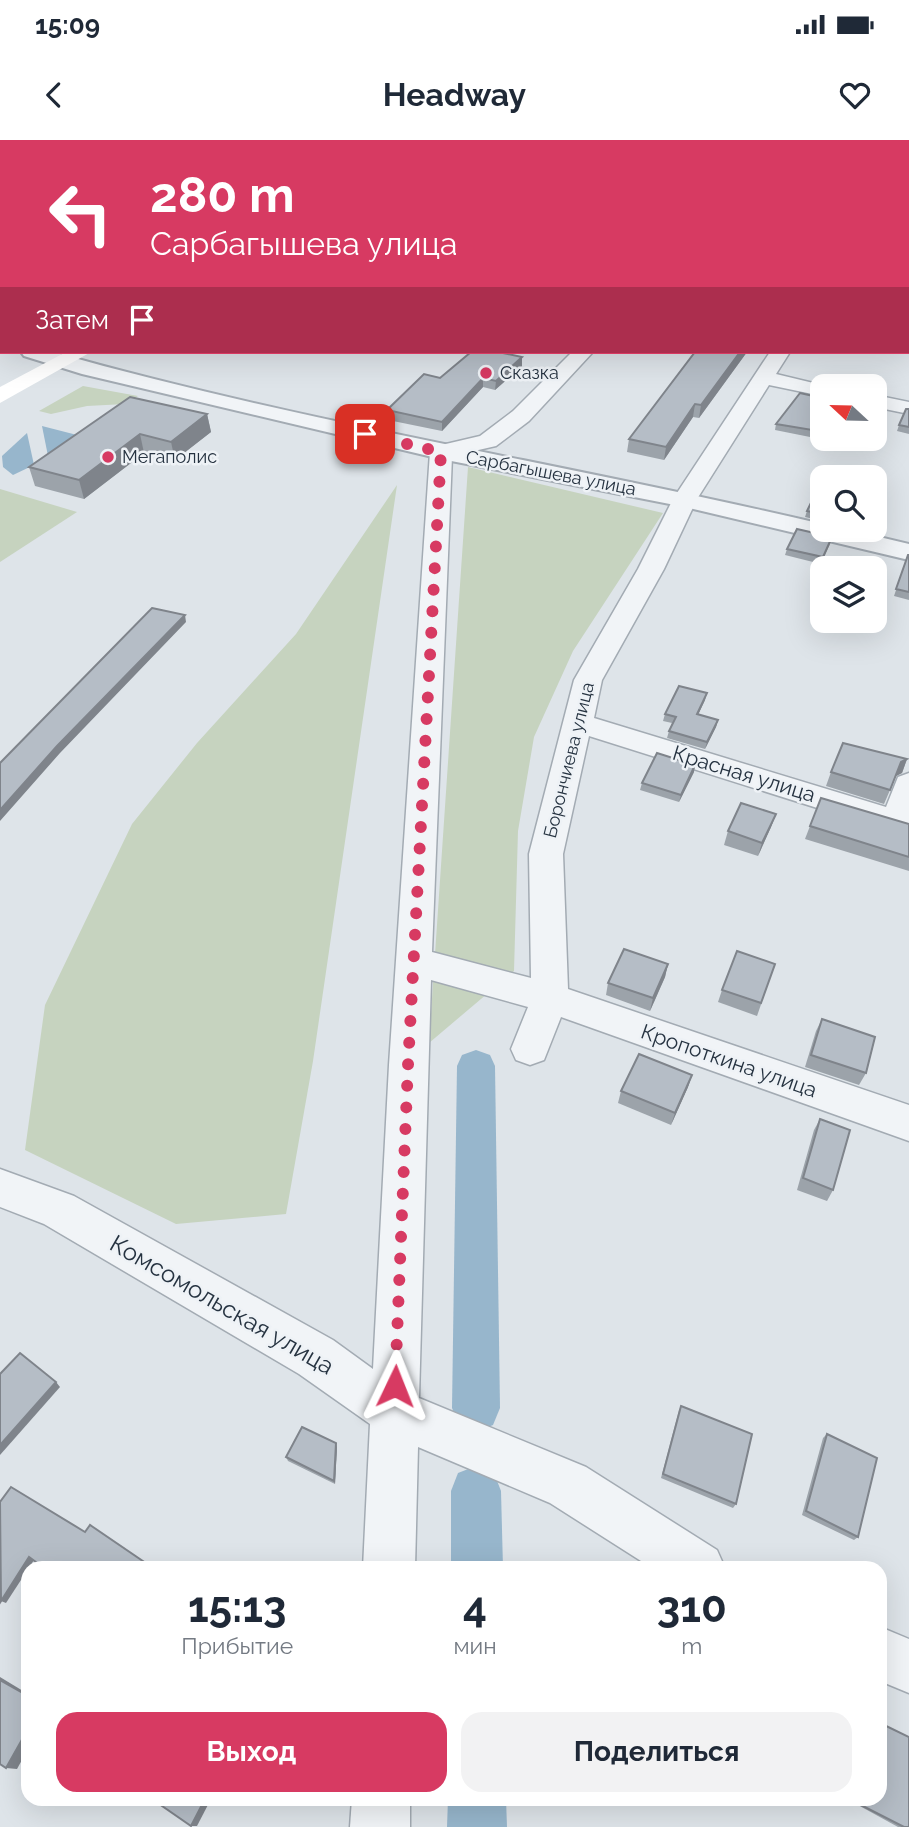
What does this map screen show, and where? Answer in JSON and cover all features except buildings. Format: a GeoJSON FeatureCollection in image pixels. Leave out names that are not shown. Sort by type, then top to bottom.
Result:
{"type":"FeatureCollection","features":[{"type":"Feature","properties":{"kind":"main road"},"geometry":{"type":"LineString","coordinates":[[0,396],[72,356]]}},
{"type":"Feature","properties":{"kind":"street","name":"Сарбагышева улица"},"geometry":{"type":"LineString","coordinates":[[52,354],[72,356],[441,452],[685,499],[909,552]]}},
{"type":"Feature","properties":{"kind":"street"},"geometry":{"type":"LineString","coordinates":[[389,1561],[415,962],[441,452],[488,441],[521,416],[581,354]]}},
{"type":"Feature","properties":{"kind":"street","name":"Борончиева улица"},"geometry":{"type":"LineString","coordinates":[[530,1049],[550,998],[546,854],[588,680],[651,569],[685,499],[761,377],[778,354]]}},
{"type":"Feature","properties":{"kind":"street"},"geometry":{"type":"LineString","coordinates":[[761,377],[810,387]]}},
{"type":"Feature","properties":{"kind":"street"},"geometry":{"type":"LineString","coordinates":[[887,403],[909,408]]}},
{"type":"Feature","properties":{"kind":"street","name":"Красная улица"},"geometry":{"type":"LineString","coordinates":[[579,723],[903,824]]}},
{"type":"Feature","properties":{"kind":"street"},"geometry":{"type":"LineString","coordinates":[[903,824],[909,784]]}},
{"type":"Feature","properties":{"kind":"street","name":"Кропоткина улица"},"geometry":{"type":"LineString","coordinates":[[415,962],[550,998],[909,1123]]}},
{"type":"Feature","properties":{"kind":"street","name":"Комсомольская улица"},"geometry":{"type":"LineString","coordinates":[[0,1188],[59,1210],[316,1357],[394,1412],[568,1485],[688,1561]]}},
{"type":"Feature","properties":{"kind":"street"},"geometry":{"type":"LineString","coordinates":[[887,1657],[909,1666]]}},
{"type":"Feature","properties":{"kind":"street"},"geometry":{"type":"LineString","coordinates":[[380,1827],[381,1806]]}},
{"type":"Feature","properties":{"kind":"green space"},"geometry":{"type":"Polygon","coordinates":[[[83,386],[138,396],[125,404],[87,406],[51,414],[39,411],[83,386]]]}},
{"type":"Feature","properties":{"kind":"green space"},"geometry":{"type":"Polygon","coordinates":[[[468,467],[663,513],[573,651],[534,737],[518,831],[514,971],[429,1043],[468,467]]]}},
{"type":"Feature","properties":{"kind":"green space"},"geometry":{"type":"Polygon","coordinates":[[[397,485],[313,1061],[286,1214],[176,1224],[25,1150],[45,1005],[132,824],[197,743],[296,634],[397,485]]]}},
{"type":"Feature","properties":{"kind":"green space"},"geometry":{"type":"Polygon","coordinates":[[[0,489],[77,512],[0,562],[0,489]]]}},
{"type":"Feature","properties":{"kind":"water"},"geometry":{"type":"Polygon","coordinates":[[[42,426],[77,435],[48,456],[42,426]]]}},
{"type":"Feature","properties":{"kind":"water"},"geometry":{"type":"Polygon","coordinates":[[[27,433],[34,465],[13,475],[3,467],[2,456],[27,433]]]}},
{"type":"Feature","properties":{"kind":"waterway"},"geometry":{"type":"LineString","coordinates":[[476,1066],[476,1408]]}},
{"type":"Feature","properties":{"kind":"waterway"},"geometry":{"type":"LineString","coordinates":[[476,1491],[477,1561]]}},
{"type":"Feature","properties":{"kind":"waterway"},"geometry":{"type":"LineString","coordinates":[[477,1806],[477,1827]]}},
{"type":"Feature","properties":{"kind":"place","name":"Сказка"},"geometry":{"type":"Point","coordinates":[486,373]}},
{"type":"Feature","properties":{"kind":"place","name":"Мегаполис"},"geometry":{"type":"Point","coordinates":[108,457]}},
{"type":"Feature","properties":{"kind":"route"},"geometry":{"type":"LineString","coordinates":[[365,434],[441,452],[408,1065],[395,1386]]}}]}
